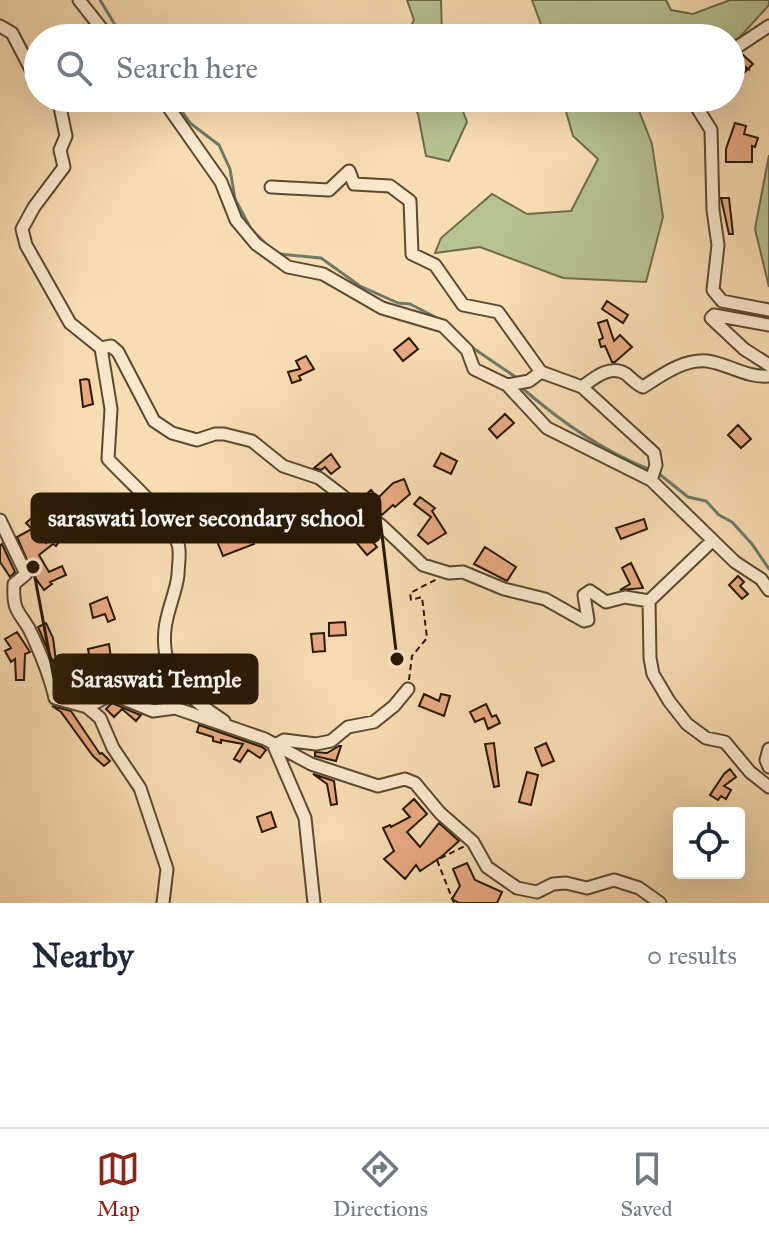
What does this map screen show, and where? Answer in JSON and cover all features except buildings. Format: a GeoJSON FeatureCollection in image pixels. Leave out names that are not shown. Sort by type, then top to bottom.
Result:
{"type":"FeatureCollection","features":[{"type":"Feature","properties":{"kind":"street"},"geometry":{"type":"LineString","coordinates":[[79,0],[98,24]]}},
{"type":"Feature","properties":{"kind":"street"},"geometry":{"type":"LineString","coordinates":[[0,26],[12,33],[24,56]]}},
{"type":"Feature","properties":{"kind":"street"},"geometry":{"type":"LineString","coordinates":[[745,42],[769,26]]}},
{"type":"Feature","properties":{"kind":"street"},"geometry":{"type":"LineString","coordinates":[[61,112],[66,136],[60,150],[64,167],[34,207],[22,229],[26,245],[70,323],[101,348],[111,409],[108,459],[169,523],[180,548],[176,587],[165,628],[166,656],[174,680],[193,701],[238,731]]}},
{"type":"Feature","properties":{"kind":"street"},"geometry":{"type":"LineString","coordinates":[[172,112],[221,182],[236,220],[256,244],[288,267],[323,274],[382,308],[443,326],[467,350],[474,369],[507,385],[547,428],[651,480],[712,541],[735,562],[761,579],[769,590]]}},
{"type":"Feature","properties":{"kind":"street"},"geometry":{"type":"LineString","coordinates":[[700,112],[711,130],[713,210],[718,245],[713,290],[722,301],[769,310]]}},
{"type":"Feature","properties":{"kind":"street"},"geometry":{"type":"LineString","coordinates":[[271,187],[329,190],[349,171],[354,184],[390,186],[410,201],[412,254],[435,265],[463,305],[498,312],[541,372],[582,387],[654,453],[656,465],[651,480]]}},
{"type":"Feature","properties":{"kind":"street"},"geometry":{"type":"LineString","coordinates":[[769,325],[714,315],[711,318],[744,349],[769,365]]}},
{"type":"Feature","properties":{"kind":"street"},"geometry":{"type":"LineString","coordinates":[[101,348],[111,346],[118,352],[156,423],[172,433],[197,440],[224,434],[252,441],[283,466],[319,478],[382,526],[423,565],[449,573],[463,572],[504,589],[545,599],[584,621],[588,620],[584,595],[590,591],[606,602],[625,597],[649,601]]}},
{"type":"Feature","properties":{"kind":"street"},"geometry":{"type":"LineString","coordinates":[[582,387],[609,371],[623,372],[643,387],[672,369],[707,361],[751,376],[769,376]]}},
{"type":"Feature","properties":{"kind":"street"},"geometry":{"type":"LineString","coordinates":[[507,385],[529,381],[541,372]]}},
{"type":"Feature","properties":{"kind":"street"},"geometry":{"type":"LineString","coordinates":[[0,520],[26,574],[14,584],[13,607],[32,633],[40,657],[50,673],[55,698],[87,707],[100,718],[113,748],[140,788],[167,869],[163,903]]}},
{"type":"Feature","properties":{"kind":"street"},"geometry":{"type":"LineString","coordinates":[[712,541],[649,601],[653,674],[687,724],[706,738],[725,742],[750,772],[769,787]]}},
{"type":"Feature","properties":{"kind":"street"},"geometry":{"type":"LineString","coordinates":[[274,746],[284,740],[316,744],[331,741],[348,727],[374,722],[394,706],[408,689]]}},
{"type":"Feature","properties":{"kind":"street"},"geometry":{"type":"LineString","coordinates":[[87,707],[112,694],[153,711],[175,708],[265,739],[311,764],[378,786],[405,779],[415,783],[440,813],[473,842],[487,867],[517,888],[537,892],[553,884],[566,883],[587,888],[614,880],[639,888],[660,903]]}},
{"type":"Feature","properties":{"kind":"street"},"geometry":{"type":"LineString","coordinates":[[274,746],[305,818],[314,903]]}},
{"type":"Feature","properties":{"kind":"street"},"geometry":{"type":"LineString","coordinates":[[769,749],[766,760],[769,767]]}},
{"type":"Feature","properties":{"kind":"path"},"geometry":{"type":"LineString","coordinates":[[408,689],[412,656],[427,638],[422,597],[411,600],[410,593],[449,573]]}},
{"type":"Feature","properties":{"kind":"path"},"geometry":{"type":"LineString","coordinates":[[454,903],[437,860],[473,842]]}},
{"type":"Feature","properties":{"kind":"green space"},"geometry":{"type":"Polygon","coordinates":[[[407,0],[441,0],[442,24],[412,24],[414,20],[407,0]]]}},
{"type":"Feature","properties":{"kind":"green space"},"geometry":{"type":"Polygon","coordinates":[[[532,0],[666,0],[671,10],[693,14],[730,0],[769,0],[769,5],[745,31],[745,24],[541,24],[532,0]]]}},
{"type":"Feature","properties":{"kind":"green space"},"geometry":{"type":"Polygon","coordinates":[[[463,112],[467,122],[449,161],[426,156],[418,114],[463,112]]]}},
{"type":"Feature","properties":{"kind":"green space"},"geometry":{"type":"Polygon","coordinates":[[[566,112],[639,112],[652,144],[663,217],[646,282],[563,278],[480,247],[435,253],[441,238],[492,194],[527,214],[571,211],[598,159],[573,136],[566,112]]]}},
{"type":"Feature","properties":{"kind":"green space"},"geometry":{"type":"Polygon","coordinates":[[[769,155],[769,287],[755,229],[769,155]]]}},
{"type":"Feature","properties":{"kind":"waterway"},"geometry":{"type":"LineString","coordinates":[[100,0],[115,24]]}},
{"type":"Feature","properties":{"kind":"waterway"},"geometry":{"type":"LineString","coordinates":[[183,112],[190,123],[219,145],[230,169],[235,199],[251,229],[270,248]]}},
{"type":"Feature","properties":{"kind":"waterway"},"geometry":{"type":"LineString","coordinates":[[279,254],[321,258],[360,286],[398,303],[410,304],[439,319]]}},
{"type":"Feature","properties":{"kind":"waterway"},"geometry":{"type":"LineString","coordinates":[[449,325],[470,346],[517,378]]}},
{"type":"Feature","properties":{"kind":"waterway"},"geometry":{"type":"LineString","coordinates":[[522,388],[582,434],[648,469]]}},
{"type":"Feature","properties":{"kind":"waterway"},"geometry":{"type":"LineString","coordinates":[[658,473],[688,497],[706,501],[719,515],[732,522],[769,569]]}},
{"type":"Feature","properties":{"kind":"place","name":"Saraswati Temple"},"geometry":{"type":"Point","coordinates":[33,567]}},
{"type":"Feature","properties":{"kind":"place","name":"saraswati lower secondary school"},"geometry":{"type":"Point","coordinates":[397,659]}}]}
